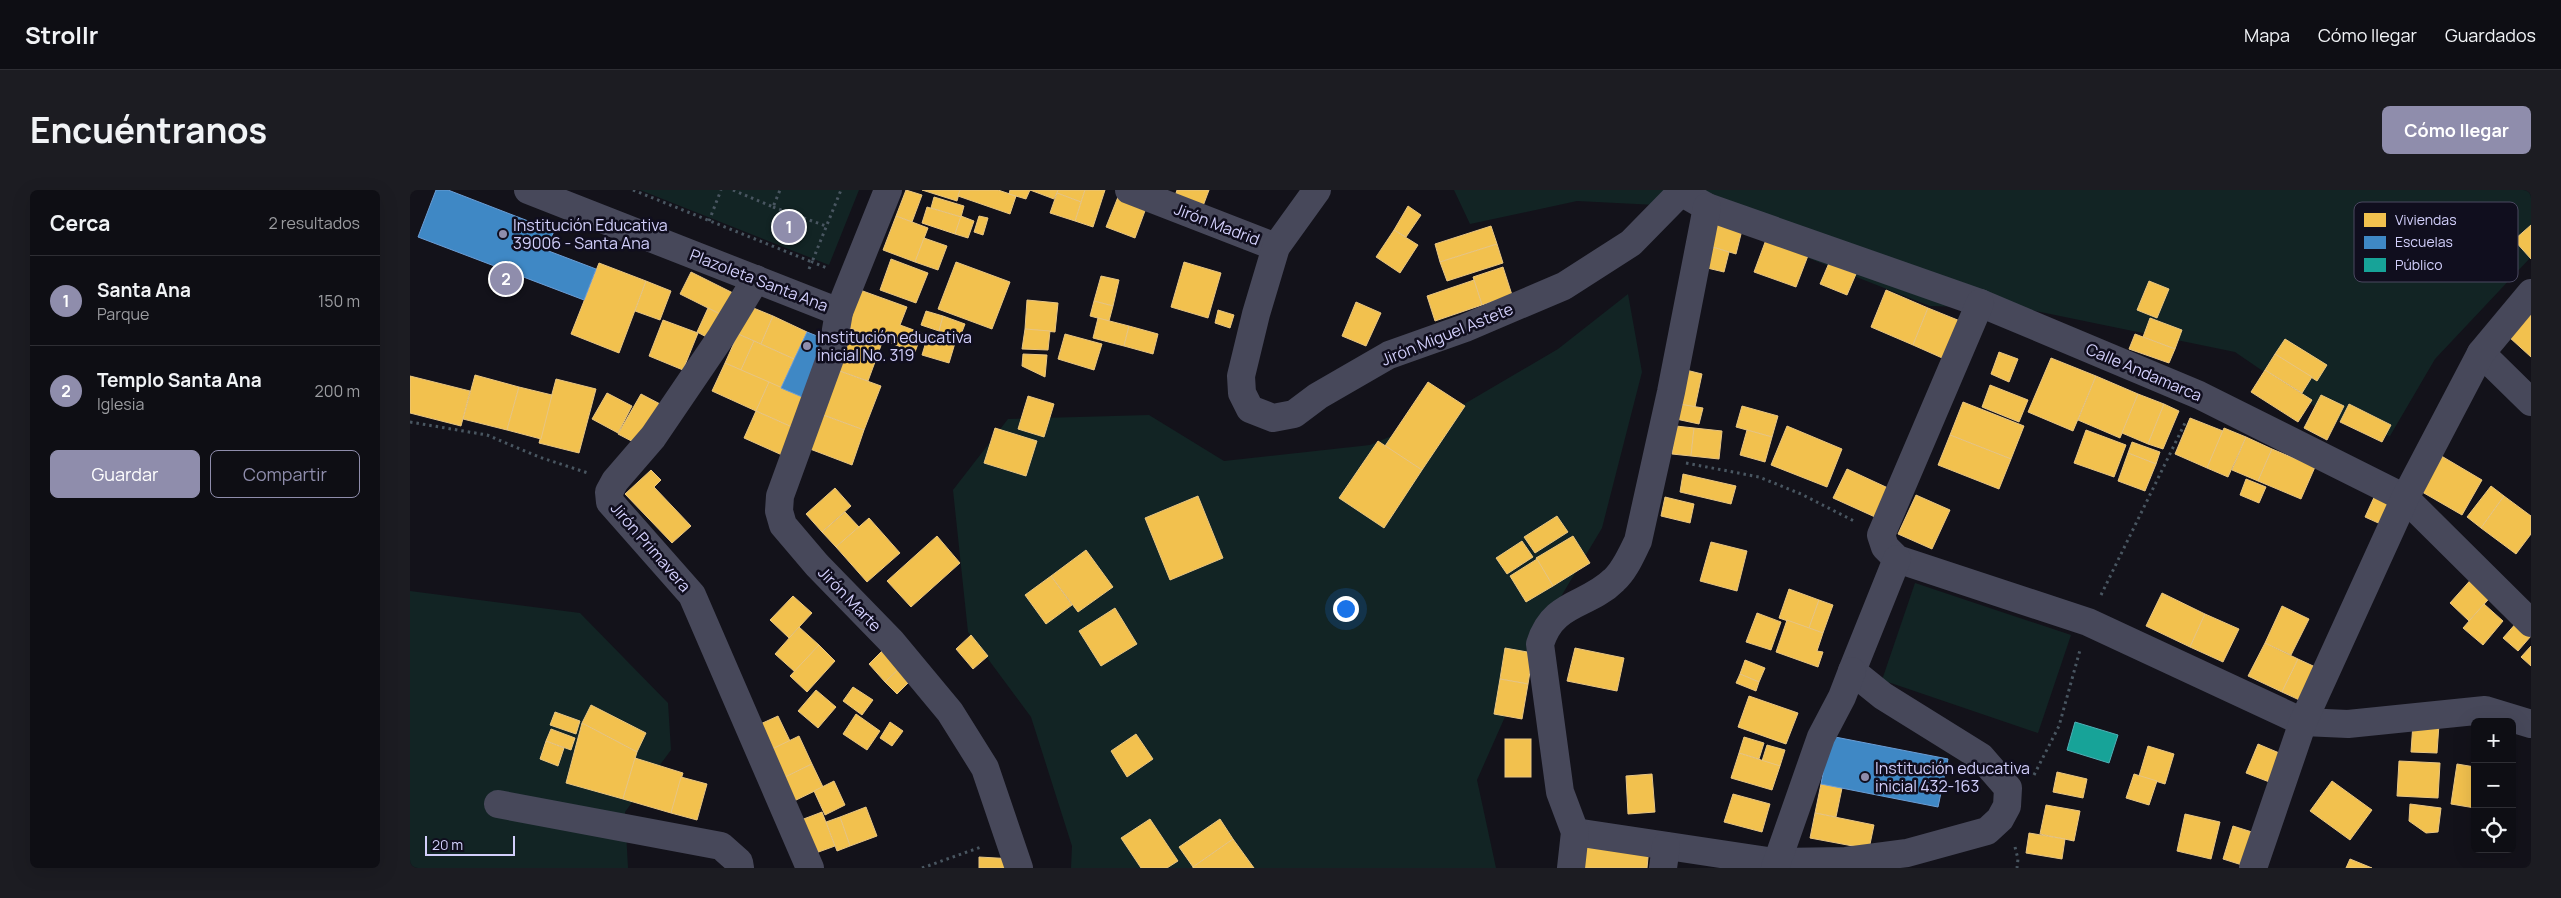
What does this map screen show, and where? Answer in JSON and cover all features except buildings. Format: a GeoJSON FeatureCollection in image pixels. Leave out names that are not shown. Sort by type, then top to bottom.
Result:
{"type":"FeatureCollection","features":[{"type":"Feature","properties":{"kind":"street","name":"Plazoleta Santa Ana"},"geometry":{"type":"LineString","coordinates":[[528,190],[839,312],[888,190]]}},
{"type":"Feature","properties":{"kind":"street","name":"Jirón Madrid"},"geometry":{"type":"LineString","coordinates":[[1130,190],[1276,247]]}},
{"type":"Feature","properties":{"kind":"street","name":"Jirón Miguel Astete"},"geometry":{"type":"LineString","coordinates":[[1317,190],[1276,247],[1256,314],[1241,376],[1242,393],[1250,409],[1273,418],[1294,414],[1318,396],[1389,355],[1465,328],[1564,286],[1631,243],[1678,191],[1707,207]]}},
{"type":"Feature","properties":{"kind":"street","name":"Calle Andamarca"},"geometry":{"type":"LineString","coordinates":[[1707,207],[1980,303],[2199,395],[2404,498],[2531,622]]}},
{"type":"Feature","properties":{"kind":"street"},"geometry":{"type":"LineString","coordinates":[[1571,868],[1575,832],[1560,792],[1540,644],[1544,629],[1556,616],[1613,581],[1627,564],[1638,541],[1671,392],[1707,207]]}},
{"type":"Feature","properties":{"kind":"street","name":"Jirón Primavera"},"geometry":{"type":"LineString","coordinates":[[756,280],[721,337],[654,437],[614,481],[609,492],[610,502],[692,594],[810,868]]}},
{"type":"Feature","properties":{"kind":"street"},"geometry":{"type":"LineString","coordinates":[[2252,868],[2303,722],[2404,498],[2481,353],[2531,294]]}},
{"type":"Feature","properties":{"kind":"street"},"geometry":{"type":"LineString","coordinates":[[1980,303],[1881,535],[1885,547],[1897,559],[2088,622],[2303,722],[2348,724],[2485,710],[2531,724]]}},
{"type":"Feature","properties":{"kind":"street","name":"Jirón Marte"},"geometry":{"type":"LineString","coordinates":[[839,312],[832,353],[780,496],[779,511],[783,525],[817,566],[891,641],[950,712],[985,768],[1019,868]]}},
{"type":"Feature","properties":{"kind":"street"},"geometry":{"type":"LineString","coordinates":[[2481,353],[2531,402]]}},
{"type":"Feature","properties":{"kind":"street"},"geometry":{"type":"LineString","coordinates":[[1776,865],[1821,737],[1842,697],[1897,559]]}},
{"type":"Feature","properties":{"kind":"street"},"geometry":{"type":"LineString","coordinates":[[1776,865],[1846,861],[1907,853],[1987,831],[2000,819],[2007,806],[2008,788],[1981,757],[1883,696],[1852,671]]}},
{"type":"Feature","properties":{"kind":"street"},"geometry":{"type":"LineString","coordinates":[[498,804],[722,846],[738,862],[740,868]]}},
{"type":"Feature","properties":{"kind":"street"},"geometry":{"type":"LineString","coordinates":[[1575,832],[1664,857],[1808,868]]}},
{"type":"Feature","properties":{"kind":"path"},"geometry":{"type":"LineString","coordinates":[[632,190],[812,262],[841,190]]}},
{"type":"Feature","properties":{"kind":"path"},"geometry":{"type":"LineString","coordinates":[[709,220],[721,190]]}},
{"type":"Feature","properties":{"kind":"path"},"geometry":{"type":"LineString","coordinates":[[733,190],[826,226]]}},
{"type":"Feature","properties":{"kind":"path"},"geometry":{"type":"LineString","coordinates":[[773,207],[780,190]]}},
{"type":"Feature","properties":{"kind":"path"},"geometry":{"type":"LineString","coordinates":[[2008,788],[2032,780],[2059,726],[2088,622],[2199,395]]}},
{"type":"Feature","properties":{"kind":"path"},"geometry":{"type":"LineString","coordinates":[[410,422],[487,435],[540,457],[614,481]]}},
{"type":"Feature","properties":{"kind":"path"},"geometry":{"type":"LineString","coordinates":[[1656,456],[1759,478],[1801,494],[1881,535]]}},
{"type":"Feature","properties":{"kind":"path"},"geometry":{"type":"LineString","coordinates":[[922,868],[1010,837]]}},
{"type":"Feature","properties":{"kind":"shaded area"},"geometry":{"type":"Polygon","coordinates":[[[640,190],[859,190],[829,265],[640,190]]]}},
{"type":"Feature","properties":{"kind":"shaded area"},"geometry":{"type":"Polygon","coordinates":[[[1454,190],[2531,190],[2531,257],[2518,271],[2518,202],[2354,202],[2354,282],[2507,282],[2435,359],[2390,436],[2330,417],[2235,352],[2026,309],[1930,306],[1676,206],[1577,201],[1470,224],[1454,190]]]}},
{"type":"Feature","properties":{"kind":"shaded area"},"geometry":{"type":"Polygon","coordinates":[[[1628,294],[1642,372],[1602,528],[1550,615],[1477,780],[1496,868],[1071,868],[1072,846],[1031,717],[968,632],[953,490],[1008,419],[1149,415],[1224,461],[1370,445],[1454,410],[1558,349],[1628,294]]]}},
{"type":"Feature","properties":{"kind":"shaded area"},"geometry":{"type":"Polygon","coordinates":[[[1915,583],[2071,635],[2038,733],[1882,680],[1915,583]]]}},
{"type":"Feature","properties":{"kind":"shaded area"},"geometry":{"type":"Polygon","coordinates":[[[410,591],[580,613],[668,703],[671,750],[625,812],[628,868],[410,868],[410,591]]]}},
{"type":"Feature","properties":{"kind":"place","name":"Santa Ana"},"geometry":{"type":"Point","coordinates":[789,227]}},
{"type":"Feature","properties":{"kind":"place","name":"Institución Educativa 39006 - Santa Ana"},"geometry":{"type":"Point","coordinates":[503,234]}},
{"type":"Feature","properties":{"kind":"place","name":"Templo Santa Ana"},"geometry":{"type":"Point","coordinates":[506,279]}},
{"type":"Feature","properties":{"kind":"place","name":"Institución educativa inicial No. 319"},"geometry":{"type":"Point","coordinates":[807,346]}},
{"type":"Feature","properties":{"kind":"place","name":"Institución educativa inicial 432-163"},"geometry":{"type":"Point","coordinates":[1865,777]}}]}
